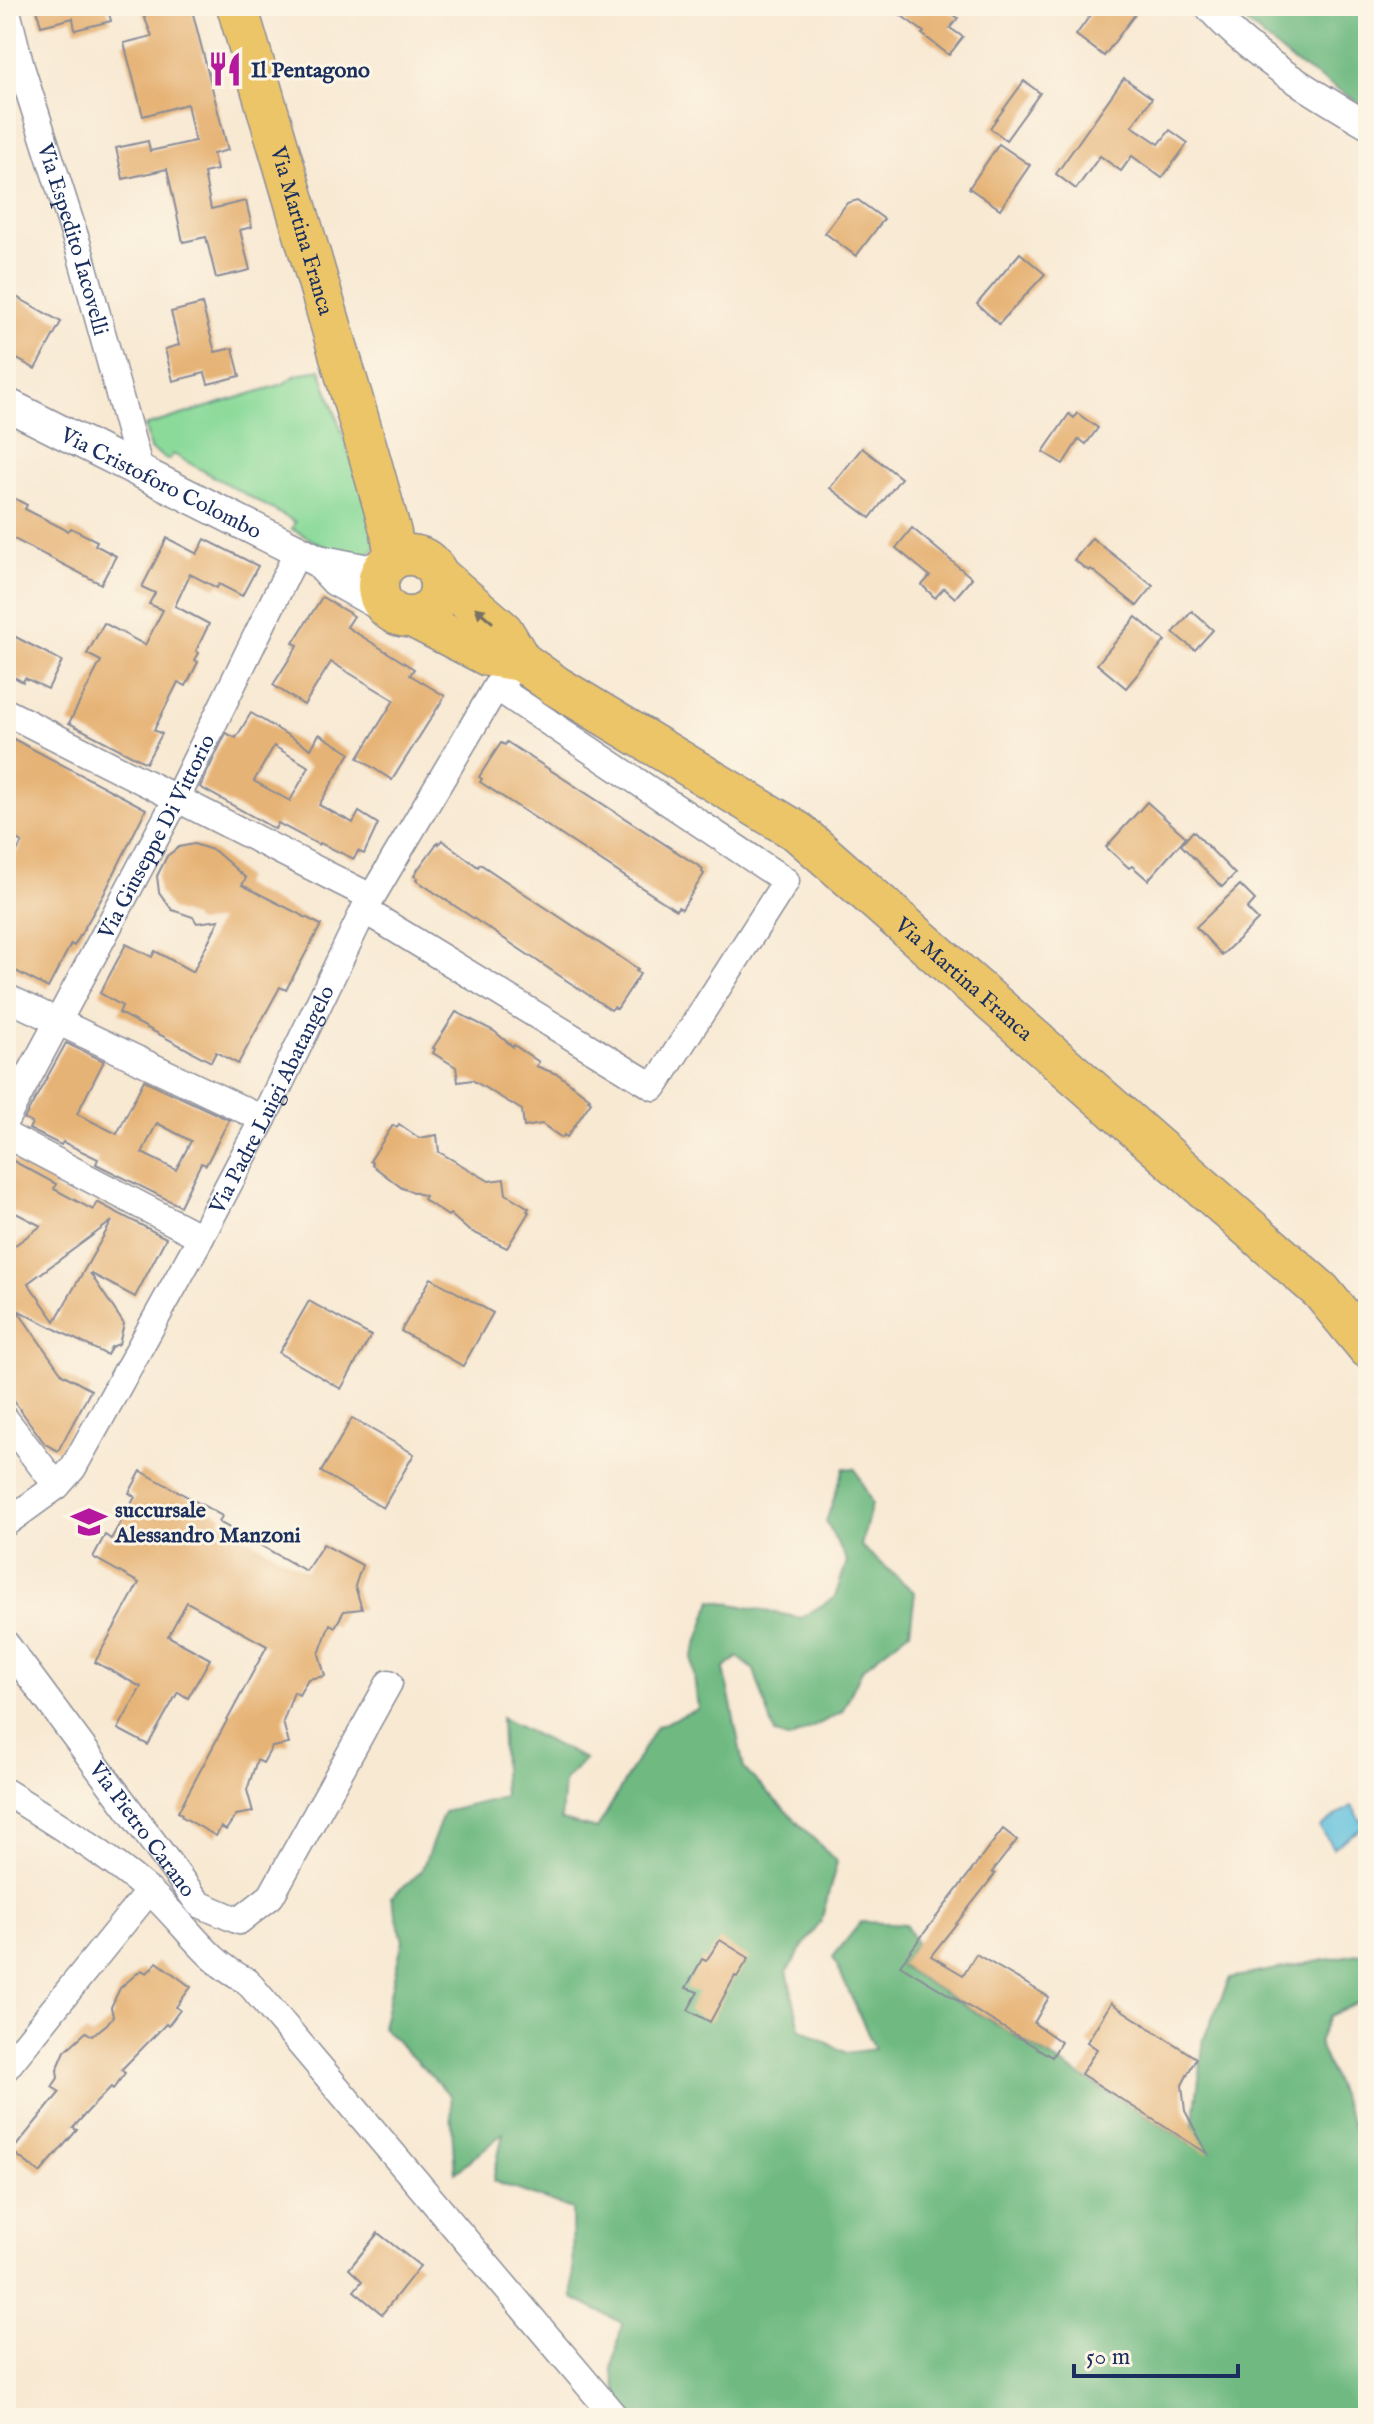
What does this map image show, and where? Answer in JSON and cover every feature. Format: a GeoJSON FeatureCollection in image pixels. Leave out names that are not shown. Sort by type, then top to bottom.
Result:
{"type":"FeatureCollection","features":[{"type":"Feature","properties":{"kind":"main road","name":"Via Martina Franca"},"geometry":{"type":"LineString","coordinates":[[237,6],[369,455],[412,564],[503,631],[509,674]]}},
{"type":"Feature","properties":{"kind":"main road"},"geometry":{"type":"LineString","coordinates":[[412,564],[440,584],[435,603],[421,615],[398,612],[380,599],[377,580],[412,564]]}},
{"type":"Feature","properties":{"kind":"main road","name":"Via Martina Franca"},"geometry":{"type":"LineString","coordinates":[[398,612],[488,656],[509,674],[556,686],[798,832],[1321,1291],[1368,1348]]}},
{"type":"Feature","properties":{"kind":"street"},"geometry":{"type":"LineString","coordinates":[[1207,6],[1228,30],[1286,75],[1368,125]]}},
{"type":"Feature","properties":{"kind":"street","name":"Via Espedito Iacovelli"},"geometry":{"type":"LineString","coordinates":[[6,7],[21,67],[79,249],[140,470]]}},
{"type":"Feature","properties":{"kind":"street","name":"Via Cristoforo Colombo"},"geometry":{"type":"LineString","coordinates":[[6,404],[308,556],[368,571],[412,564]]}},
{"type":"Feature","properties":{"kind":"street","name":"Via Cristoforo Colombo"},"geometry":{"type":"LineString","coordinates":[[308,556],[336,580],[398,612]]}},
{"type":"Feature","properties":{"kind":"street","name":"Via Giuseppe Di Vittorio"},"geometry":{"type":"LineString","coordinates":[[6,1119],[308,556]]}},
{"type":"Feature","properties":{"kind":"street"},"geometry":{"type":"LineString","coordinates":[[6,712],[367,904],[654,1087],[786,881],[509,674]]}},
{"type":"Feature","properties":{"kind":"street","name":"Via Padre Luigi Abatangelo"},"geometry":{"type":"LineString","coordinates":[[6,1523],[57,1486],[73,1468],[263,1119],[367,904],[509,674]]}},
{"type":"Feature","properties":{"kind":"street"},"geometry":{"type":"LineString","coordinates":[[6,997],[263,1119]]}},
{"type":"Feature","properties":{"kind":"street"},"geometry":{"type":"LineString","coordinates":[[6,1135],[201,1237]]}},
{"type":"Feature","properties":{"kind":"street"},"geometry":{"type":"LineString","coordinates":[[6,1420],[57,1486]]}},
{"type":"Feature","properties":{"kind":"street","name":"Via Pietro Carano"},"geometry":{"type":"LineString","coordinates":[[6,1644],[199,1904],[239,1921],[271,1896],[389,1683]]}},
{"type":"Feature","properties":{"kind":"street"},"geometry":{"type":"LineString","coordinates":[[6,1792],[58,1825],[149,1891],[227,1972],[247,1981],[616,2418]]}},
{"type":"Feature","properties":{"kind":"street"},"geometry":{"type":"LineString","coordinates":[[6,2068],[149,1891]]}},
{"type":"Feature","properties":{"kind":"green space"},"geometry":{"type":"Polygon","coordinates":[[[1227,6],[1368,6],[1368,108],[1292,61],[1227,6]]]}},
{"type":"Feature","properties":{"kind":"green space"},"geometry":{"type":"Polygon","coordinates":[[[320,369],[378,536],[373,549],[365,555],[341,554],[327,548],[292,529],[295,522],[173,454],[169,460],[150,449],[145,426],[283,384],[295,376],[320,369]]]}},
{"type":"Feature","properties":{"kind":"green space"},"geometry":{"type":"Polygon","coordinates":[[[844,1468],[855,1469],[872,1503],[861,1546],[915,1593],[910,1631],[863,1668],[842,1712],[790,1739],[775,1734],[754,1670],[738,1657],[724,1669],[744,1769],[837,1862],[821,1921],[787,1971],[800,2028],[846,2053],[875,2049],[833,1957],[861,1922],[905,1924],[916,1943],[900,1966],[1191,2143],[1204,2038],[1230,1978],[1368,1952],[1368,1998],[1329,2016],[1318,2042],[1362,2148],[1368,2192],[1368,2418],[625,2418],[612,2369],[622,2323],[573,2298],[572,2209],[493,2181],[503,2133],[455,2173],[450,2095],[382,2027],[403,1940],[391,1897],[421,1872],[444,1812],[504,1797],[501,1718],[585,1759],[564,1781],[561,1820],[597,1829],[656,1727],[698,1709],[692,1658],[712,1600],[801,1618],[835,1597],[847,1561],[826,1522],[844,1468]]]}},
{"type":"Feature","properties":{"kind":"water"},"geometry":{"type":"Polygon","coordinates":[[[1352,1806],[1365,1826],[1333,1848],[1320,1827],[1352,1806]]]}},
{"type":"Feature","properties":{"kind":"building"},"geometry":{"type":"Polygon","coordinates":[[[36,6],[107,6],[111,21],[75,30],[73,18],[41,26],[36,6]]]}},
{"type":"Feature","properties":{"kind":"building"},"geometry":{"type":"Polygon","coordinates":[[[140,6],[191,6],[228,150],[213,154],[217,170],[204,173],[211,209],[246,201],[252,227],[240,230],[250,270],[216,278],[206,237],[183,242],[167,169],[123,179],[116,148],[148,141],[150,151],[195,141],[187,104],[143,116],[124,43],[152,36],[140,6]]]}},
{"type":"Feature","properties":{"kind":"building"},"geometry":{"type":"Polygon","coordinates":[[[888,6],[942,6],[958,18],[950,28],[963,37],[949,55],[888,6]]]}},
{"type":"Feature","properties":{"kind":"building"},"geometry":{"type":"Polygon","coordinates":[[[1097,6],[1141,6],[1104,56],[1076,35],[1097,6]]]}},
{"type":"Feature","properties":{"kind":"building"},"geometry":{"type":"Polygon","coordinates":[[[1124,78],[1152,98],[1132,126],[1159,144],[1170,130],[1188,143],[1162,178],[1132,156],[1121,171],[1100,156],[1076,189],[1056,174],[1124,78]]]}},
{"type":"Feature","properties":{"kind":"building"},"geometry":{"type":"Polygon","coordinates":[[[1024,81],[1040,93],[1006,140],[990,128],[1024,81]]]}},
{"type":"Feature","properties":{"kind":"building"},"geometry":{"type":"Polygon","coordinates":[[[999,144],[1030,165],[1000,209],[969,188],[999,144]]]}},
{"type":"Feature","properties":{"kind":"building"},"geometry":{"type":"Polygon","coordinates":[[[858,200],[884,219],[856,256],[825,233],[847,203],[858,200]]]}},
{"type":"Feature","properties":{"kind":"building"},"geometry":{"type":"Polygon","coordinates":[[[1020,253],[1045,274],[999,324],[977,304],[1020,253]]]}},
{"type":"Feature","properties":{"kind":"building"},"geometry":{"type":"Polygon","coordinates":[[[6,291],[61,322],[35,369],[6,353],[6,291]]]}},
{"type":"Feature","properties":{"kind":"building"},"geometry":{"type":"Polygon","coordinates":[[[202,304],[215,352],[233,348],[240,376],[208,384],[205,373],[173,381],[165,349],[179,345],[171,312],[202,304]]]}},
{"type":"Feature","properties":{"kind":"building"},"geometry":{"type":"Polygon","coordinates":[[[1077,413],[1098,428],[1086,444],[1079,439],[1063,464],[1043,452],[1069,414],[1074,418],[1077,413]]]}},
{"type":"Feature","properties":{"kind":"building"},"geometry":{"type":"Polygon","coordinates":[[[862,448],[901,478],[870,518],[830,488],[862,448]]]}},
{"type":"Feature","properties":{"kind":"building"},"geometry":{"type":"Polygon","coordinates":[[[6,494],[27,505],[25,509],[68,531],[71,528],[97,541],[95,545],[116,556],[101,584],[6,535],[6,494]]]}},
{"type":"Feature","properties":{"kind":"building"},"geometry":{"type":"Polygon","coordinates":[[[912,528],[972,578],[955,598],[944,588],[935,598],[922,585],[930,576],[896,548],[912,528]]]}},
{"type":"Feature","properties":{"kind":"building"},"geometry":{"type":"Polygon","coordinates":[[[167,538],[197,554],[205,539],[258,566],[242,596],[190,574],[175,606],[209,624],[196,651],[199,653],[195,660],[198,662],[186,686],[178,682],[154,730],[162,734],[146,763],[69,723],[101,661],[87,654],[104,623],[145,645],[163,610],[149,604],[155,593],[142,587],[167,538]]]}},
{"type":"Feature","properties":{"kind":"building"},"geometry":{"type":"Polygon","coordinates":[[[1092,538],[1153,586],[1137,606],[1091,569],[1089,571],[1074,560],[1092,538]]]}},
{"type":"Feature","properties":{"kind":"building"},"geometry":{"type":"Polygon","coordinates":[[[322,597],[354,616],[347,627],[414,669],[410,675],[445,696],[392,780],[358,758],[394,700],[331,662],[304,705],[273,685],[298,645],[293,643],[322,597]]]}},
{"type":"Feature","properties":{"kind":"building"},"geometry":{"type":"Polygon","coordinates":[[[1192,611],[1213,630],[1195,650],[1173,633],[1192,611]]]}},
{"type":"Feature","properties":{"kind":"building"},"geometry":{"type":"Polygon","coordinates":[[[1136,617],[1165,641],[1126,688],[1097,664],[1136,617]]]}},
{"type":"Feature","properties":{"kind":"building"},"geometry":{"type":"Polygon","coordinates":[[[6,632],[62,661],[48,689],[6,673],[6,632]]]}},
{"type":"Feature","properties":{"kind":"building"},"geometry":{"type":"Polygon","coordinates":[[[251,713],[311,749],[319,734],[350,753],[319,805],[353,823],[359,812],[378,824],[364,854],[358,851],[354,859],[278,823],[275,829],[200,787],[226,733],[236,738],[251,713]],[[274,746],[254,781],[290,801],[309,767],[274,746]]]}},
{"type":"Feature","properties":{"kind":"building"},"geometry":{"type":"Polygon","coordinates":[[[6,735],[146,809],[104,894],[74,946],[71,944],[48,988],[6,966],[6,871],[22,842],[6,834],[6,735]]]}},
{"type":"Feature","properties":{"kind":"building"},"geometry":{"type":"Polygon","coordinates":[[[507,742],[703,869],[704,874],[682,909],[678,907],[676,910],[480,782],[482,779],[479,777],[501,743],[505,745],[507,742]]]}},
{"type":"Feature","properties":{"kind":"building"},"geometry":{"type":"Polygon","coordinates":[[[1147,802],[1186,837],[1148,880],[1106,847],[1147,802]]]}},
{"type":"Feature","properties":{"kind":"building"},"geometry":{"type":"Polygon","coordinates":[[[1193,831],[1235,874],[1222,887],[1181,845],[1193,831]]]}},
{"type":"Feature","properties":{"kind":"building"},"geometry":{"type":"Polygon","coordinates":[[[442,840],[478,867],[480,864],[638,969],[636,971],[640,974],[617,1009],[614,1007],[611,1010],[416,880],[418,878],[414,876],[418,869],[442,840]]]}},
{"type":"Feature","properties":{"kind":"building"},"geometry":{"type":"Polygon","coordinates":[[[194,844],[215,851],[246,878],[242,885],[321,925],[286,990],[280,987],[238,1064],[216,1052],[211,1062],[119,1013],[122,1006],[100,993],[126,944],[152,957],[155,951],[193,972],[219,920],[197,923],[193,917],[172,910],[159,892],[157,876],[167,856],[179,847],[194,844]]]}},
{"type":"Feature","properties":{"kind":"building"},"geometry":{"type":"Polygon","coordinates":[[[1240,885],[1255,900],[1247,909],[1258,920],[1222,955],[1196,927],[1240,885]]]}},
{"type":"Feature","properties":{"kind":"building"},"geometry":{"type":"Polygon","coordinates":[[[456,1012],[494,1031],[539,1062],[536,1066],[559,1075],[590,1098],[588,1100],[591,1102],[567,1137],[564,1135],[562,1138],[542,1124],[524,1127],[522,1110],[472,1080],[458,1082],[456,1067],[433,1053],[433,1048],[456,1012]]]}},
{"type":"Feature","properties":{"kind":"building"},"geometry":{"type":"Polygon","coordinates":[[[66,1043],[104,1061],[77,1114],[117,1134],[144,1080],[229,1120],[206,1165],[201,1163],[180,1206],[96,1164],[98,1159],[29,1129],[32,1123],[24,1119],[66,1043]],[[157,1123],[142,1153],[176,1170],[191,1141],[157,1123]]]}},
{"type":"Feature","properties":{"kind":"building"},"geometry":{"type":"Polygon","coordinates":[[[399,1124],[419,1138],[437,1135],[439,1152],[489,1181],[504,1179],[506,1194],[529,1208],[507,1248],[468,1230],[450,1214],[448,1216],[423,1199],[425,1196],[402,1188],[372,1165],[370,1161],[393,1125],[397,1127],[399,1124]]]}},
{"type":"Feature","properties":{"kind":"building"},"geometry":{"type":"Polygon","coordinates":[[[6,1157],[56,1184],[54,1189],[93,1210],[97,1202],[166,1238],[135,1297],[90,1273],[124,1324],[119,1344],[111,1347],[107,1355],[17,1310],[62,1374],[91,1390],[58,1451],[45,1444],[6,1390],[6,1252],[41,1226],[6,1208],[6,1157]],[[112,1221],[28,1283],[55,1321],[112,1221]]]}},
{"type":"Feature","properties":{"kind":"building"},"geometry":{"type":"Polygon","coordinates":[[[431,1278],[493,1313],[463,1366],[401,1331],[431,1278]]]}},
{"type":"Feature","properties":{"kind":"building"},"geometry":{"type":"Polygon","coordinates":[[[309,1301],[371,1336],[341,1389],[279,1353],[309,1301]]]}},
{"type":"Feature","properties":{"kind":"building"},"geometry":{"type":"Polygon","coordinates":[[[352,1418],[414,1454],[383,1508],[321,1472],[352,1418]]]}},
{"type":"Feature","properties":{"kind":"building"},"geometry":{"type":"Polygon","coordinates":[[[141,1471],[222,1516],[219,1522],[306,1571],[323,1544],[362,1565],[355,1586],[362,1609],[344,1611],[335,1627],[330,1624],[319,1654],[325,1676],[308,1679],[299,1695],[294,1692],[283,1722],[289,1744],[272,1747],[263,1763],[257,1760],[247,1790],[253,1812],[236,1815],[226,1830],[221,1827],[216,1836],[178,1812],[267,1646],[187,1602],[168,1636],[210,1659],[188,1698],[178,1692],[148,1745],[118,1729],[141,1687],[95,1662],[139,1583],[93,1557],[105,1535],[111,1539],[135,1497],[129,1493],[141,1471]]]}},
{"type":"Feature","properties":{"kind":"building"},"geometry":{"type":"Polygon","coordinates":[[[1003,1829],[1017,1840],[992,1872],[995,1874],[931,1956],[963,1975],[976,1954],[1049,1997],[1034,2023],[1061,2042],[1052,2057],[900,1965],[1003,1829]]]}},
{"type":"Feature","properties":{"kind":"building"},"geometry":{"type":"Polygon","coordinates":[[[720,1940],[749,1958],[735,1976],[710,2022],[688,2010],[698,1992],[686,1988],[702,1959],[706,1961],[720,1940]]]}},
{"type":"Feature","properties":{"kind":"building"},"geometry":{"type":"Polygon","coordinates":[[[157,1962],[191,1987],[176,2007],[180,2010],[168,2026],[166,2024],[121,2070],[125,2073],[113,2089],[111,2087],[73,2128],[77,2130],[40,2173],[12,2151],[60,2092],[52,2087],[58,2078],[57,2070],[65,2051],[86,2032],[92,2036],[107,2024],[113,2016],[111,2007],[120,1988],[141,1970],[147,1973],[157,1962]]]}},
{"type":"Feature","properties":{"kind":"building"},"geometry":{"type":"Polygon","coordinates":[[[1111,2003],[1196,2058],[1182,2085],[1185,2111],[1208,2154],[1081,2074],[1097,2049],[1087,2042],[1111,2003]]]}},
{"type":"Feature","properties":{"kind":"building"},"geometry":{"type":"Polygon","coordinates":[[[378,2233],[420,2266],[382,2314],[354,2291],[362,2281],[349,2269],[378,2233]]]}},
{"type":"Feature","properties":{"kind":"place","name":"Il Pentagono"},"geometry":{"type":"Point","coordinates":[225,69]}},
{"type":"Feature","properties":{"kind":"place","name":"succursale Alessandro Manzoni"},"geometry":{"type":"Point","coordinates":[89,1522]}}]}
